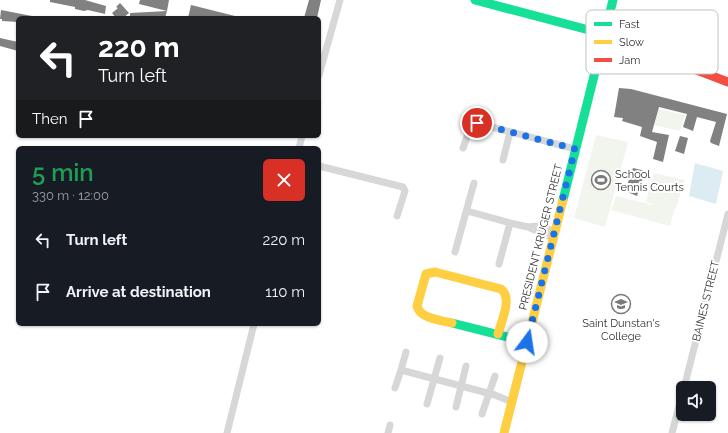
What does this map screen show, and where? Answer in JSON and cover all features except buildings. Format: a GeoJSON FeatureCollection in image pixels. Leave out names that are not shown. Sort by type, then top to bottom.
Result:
{"type":"FeatureCollection","features":[{"type":"Feature","properties":{"kind":"street"},"geometry":{"type":"LineString","coordinates":[[321,68],[340,0]]}},
{"type":"Feature","properties":{"kind":"street"},"geometry":{"type":"LineString","coordinates":[[475,0],[586,29]]}},
{"type":"Feature","properties":{"kind":"street","name":"PRESIDENT KRUGER STREET"},"geometry":{"type":"LineString","coordinates":[[610,10],[613,0]]}},
{"type":"Feature","properties":{"kind":"street","name":"PRESIDENT KRUGER STREET"},"geometry":{"type":"LineString","coordinates":[[504,433],[594,74]]}},
{"type":"Feature","properties":{"kind":"street"},"geometry":{"type":"LineString","coordinates":[[707,74],[728,82]]}},
{"type":"Feature","properties":{"kind":"street"},"geometry":{"type":"LineString","coordinates":[[463,148],[473,124],[575,149]]}},
{"type":"Feature","properties":{"kind":"street"},"geometry":{"type":"LineString","coordinates":[[503,160],[510,132]]}},
{"type":"Feature","properties":{"kind":"street"},"geometry":{"type":"LineString","coordinates":[[321,166],[403,187],[405,191],[397,216]]}},
{"type":"Feature","properties":{"kind":"street"},"geometry":{"type":"LineString","coordinates":[[455,252],[474,183]]}},
{"type":"Feature","properties":{"kind":"street"},"geometry":{"type":"LineString","coordinates":[[467,211],[554,235]]}},
{"type":"Feature","properties":{"kind":"street","name":"BAINES STREET"},"geometry":{"type":"LineString","coordinates":[[685,381],[726,229],[728,214]]}},
{"type":"Feature","properties":{"kind":"street"},"geometry":{"type":"LineString","coordinates":[[499,264],[510,223]]}},
{"type":"Feature","properties":{"kind":"street"},"geometry":{"type":"LineString","coordinates":[[498,334],[507,300],[505,292],[501,289],[435,272],[426,274],[417,306],[420,313],[527,342]]}},
{"type":"Feature","properties":{"kind":"street"},"geometry":{"type":"LineString","coordinates":[[227,433],[254,326]]}},
{"type":"Feature","properties":{"kind":"street"},"geometry":{"type":"LineString","coordinates":[[395,388],[406,352]]}},
{"type":"Feature","properties":{"kind":"street"},"geometry":{"type":"LineString","coordinates":[[427,404],[440,358]]}},
{"type":"Feature","properties":{"kind":"street"},"geometry":{"type":"LineString","coordinates":[[456,406],[466,366]]}},
{"type":"Feature","properties":{"kind":"street"},"geometry":{"type":"LineString","coordinates":[[401,370],[489,393],[512,402]]}},
{"type":"Feature","properties":{"kind":"street"},"geometry":{"type":"LineString","coordinates":[[482,414],[495,376]]}},
{"type":"Feature","properties":{"kind":"street","name":"BAINES STREET"},"geometry":{"type":"LineString","coordinates":[[672,433],[676,417]]}},
{"type":"Feature","properties":{"kind":"street"},"geometry":{"type":"LineString","coordinates":[[388,433],[390,425]]}},
{"type":"Feature","properties":{"kind":"shaded area"},"geometry":{"type":"Polygon","coordinates":[[[658,109],[685,115],[680,131],[654,125],[658,109]]]}},
{"type":"Feature","properties":{"kind":"shaded area","name":"School Tennis Courts"},"geometry":{"type":"Polygon","coordinates":[[[596,135],[628,142],[605,227],[574,218],[596,135]]]}},
{"type":"Feature","properties":{"kind":"shaded area"},"geometry":{"type":"Polygon","coordinates":[[[695,163],[723,171],[716,204],[689,196],[695,163]]]}},
{"type":"Feature","properties":{"kind":"shaded area"},"geometry":{"type":"Polygon","coordinates":[[[654,173],[685,180],[675,210],[672,210],[674,211],[670,226],[611,210],[616,196],[657,206],[646,202],[654,173]]]}},
{"type":"Feature","properties":{"kind":"traffic: fast"},"geometry":{"type":"LineString","coordinates":[[475,0],[586,29]]}},
{"type":"Feature","properties":{"kind":"traffic: fast"},"geometry":{"type":"LineString","coordinates":[[610,10],[613,0]]}},
{"type":"Feature","properties":{"kind":"traffic: fast"},"geometry":{"type":"LineString","coordinates":[[563,200],[594,74]]}},
{"type":"Feature","properties":{"kind":"traffic: fast"},"geometry":{"type":"LineString","coordinates":[[452,323],[527,342]]}},
{"type":"Feature","properties":{"kind":"traffic: slow"},"geometry":{"type":"LineString","coordinates":[[504,433],[563,200]]}},
{"type":"Feature","properties":{"kind":"traffic: slow"},"geometry":{"type":"LineString","coordinates":[[452,323],[426,316],[419,310],[417,306],[426,274],[435,272],[501,289],[506,298],[506,304],[498,334]]}},
{"type":"Feature","properties":{"kind":"traffic: jam"},"geometry":{"type":"LineString","coordinates":[[707,74],[728,82]]}},
{"type":"Feature","properties":{"kind":"place","name":"School Tennis Courts"},"geometry":{"type":"Point","coordinates":[601,180]}},
{"type":"Feature","properties":{"kind":"place","name":"Saint Dunstan's College"},"geometry":{"type":"Point","coordinates":[621,304]}},
{"type":"Feature","properties":{"kind":"route"},"geometry":{"type":"LineString","coordinates":[[477,123],[575,149],[527,342]]}}]}
